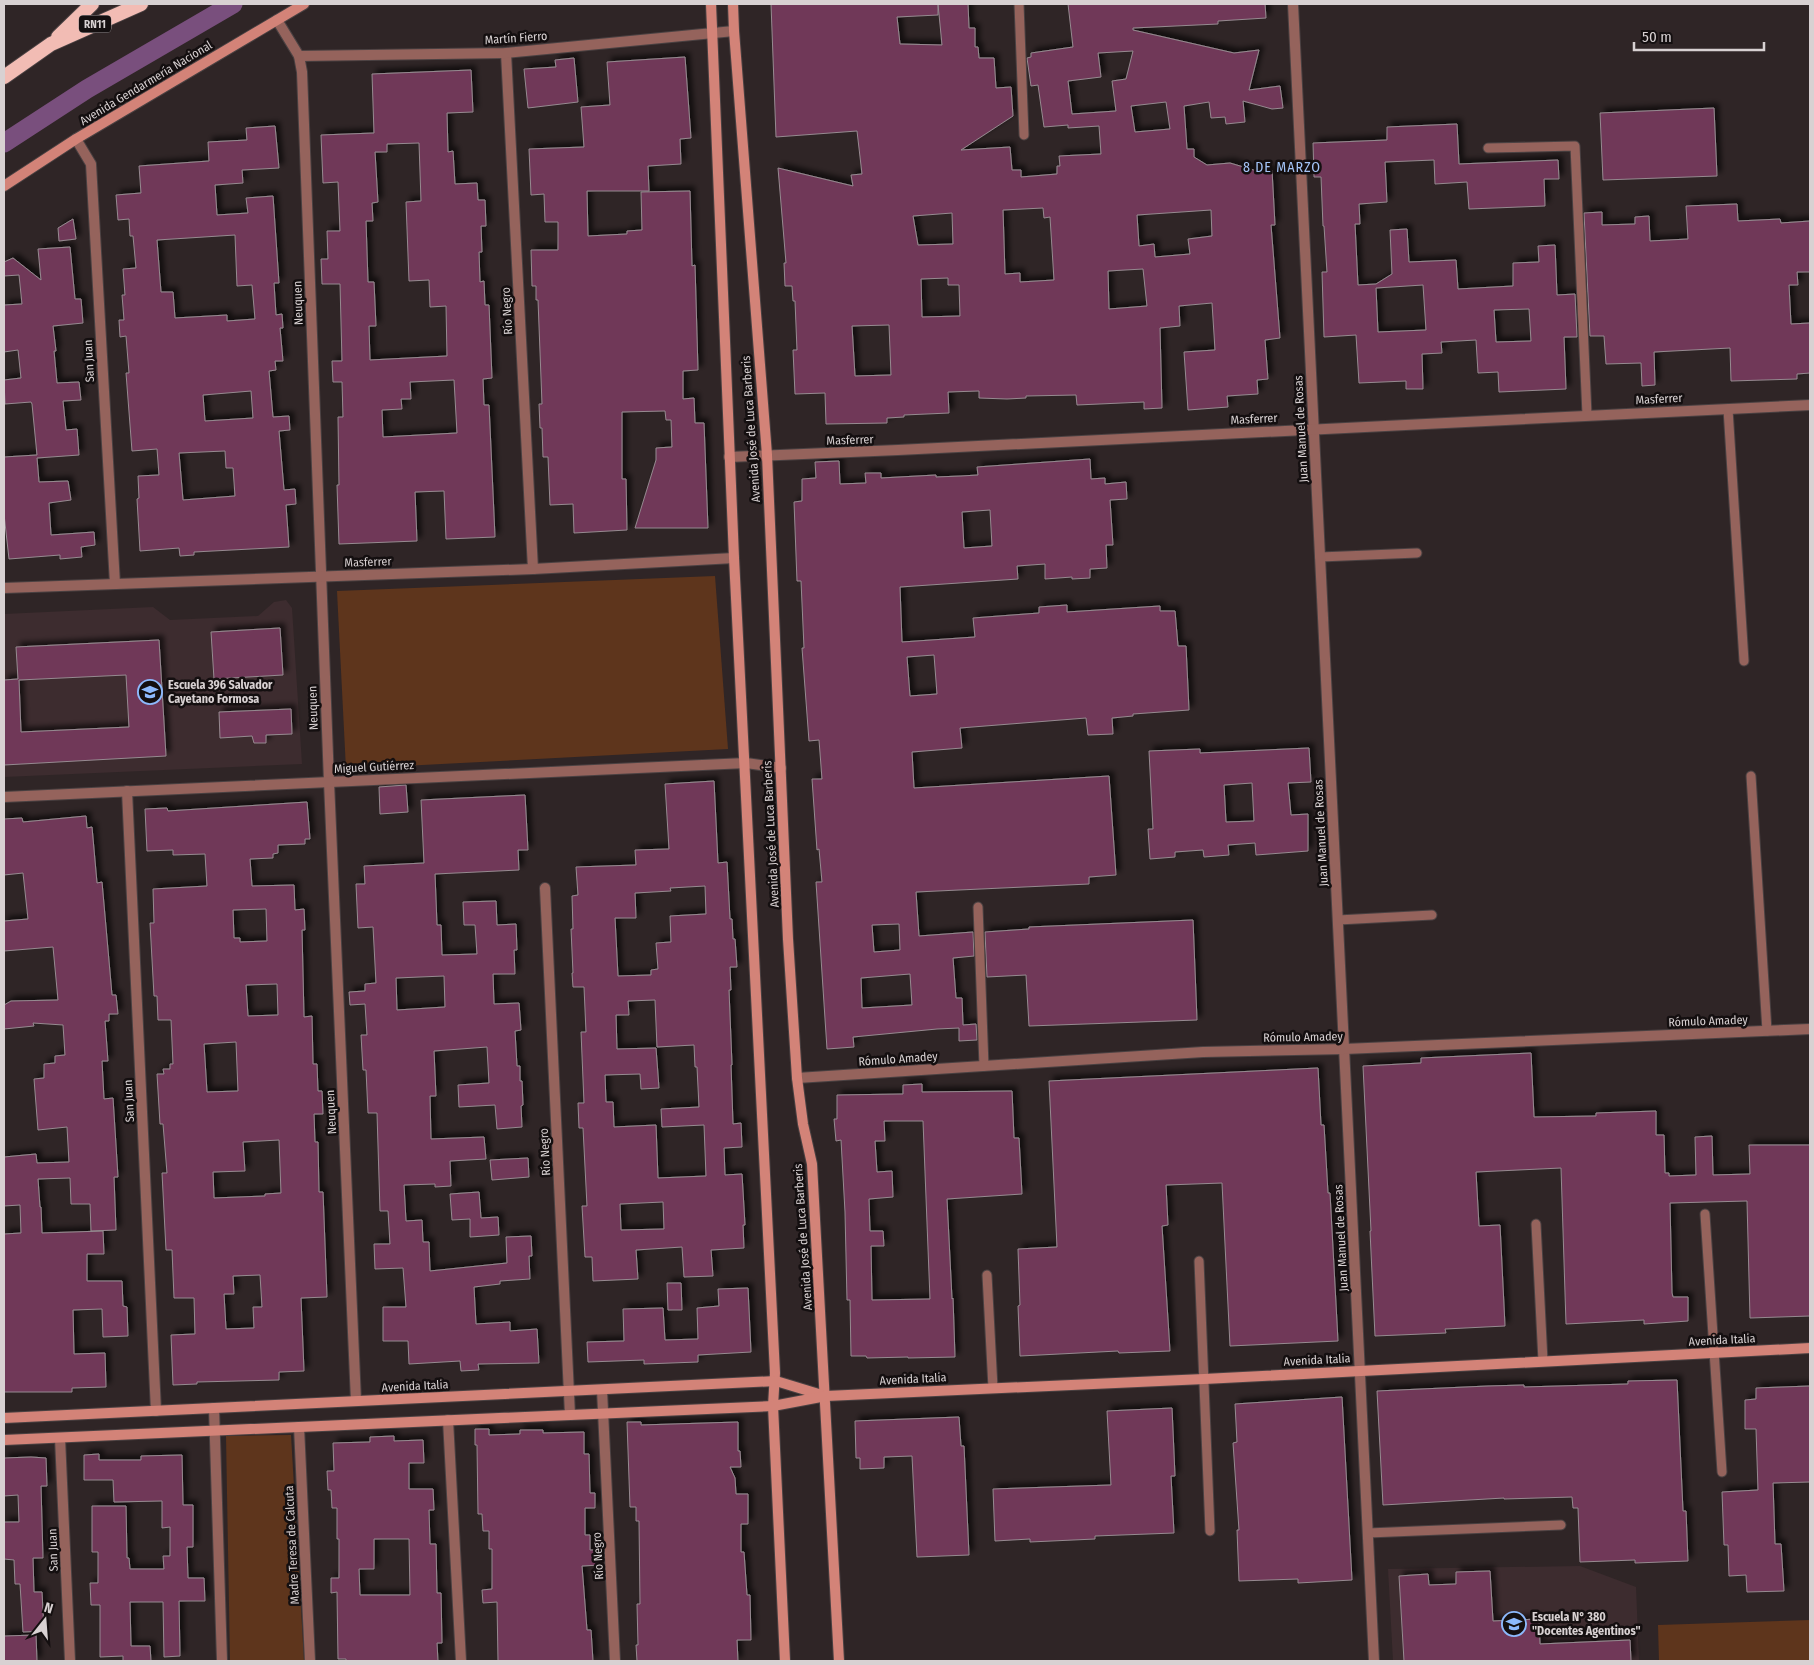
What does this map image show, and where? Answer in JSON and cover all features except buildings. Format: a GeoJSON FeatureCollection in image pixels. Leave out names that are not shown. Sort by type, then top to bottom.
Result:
{"type":"FeatureCollection","features":[{"type":"Feature","properties":{"kind":"highway","name":"RN11"},"geometry":{"type":"LineString","coordinates":[[4,77],[50,44],[92,4]]}},
{"type":"Feature","properties":{"kind":"highway","name":"RN11"},"geometry":{"type":"LineString","coordinates":[[50,44],[141,4]]}},
{"type":"Feature","properties":{"kind":"main road","name":"Avenida Gendarmería Nacional"},"geometry":{"type":"LineString","coordinates":[[4,186],[76,139],[304,4]]}},
{"type":"Feature","properties":{"kind":"main road","name":"Avenida José de Luca Barberis"},"geometry":{"type":"LineString","coordinates":[[711,4],[729,457],[776,1381],[773,1406],[785,1661]]}},
{"type":"Feature","properties":{"kind":"main road","name":"Avenida José de Luca Barberis"},"geometry":{"type":"LineString","coordinates":[[734,4],[734,32],[767,455],[788,939],[798,1078],[803,1124],[812,1164],[839,1661]]}},
{"type":"Feature","properties":{"kind":"main road","name":"Avenida Italia"},"geometry":{"type":"LineString","coordinates":[[4,1440],[773,1406],[826,1396],[1810,1348]]}},
{"type":"Feature","properties":{"kind":"main road","name":"Avenida Italia"},"geometry":{"type":"LineString","coordinates":[[4,1418],[776,1381],[826,1396]]}},
{"type":"Feature","properties":{"kind":"street","name":"Juan Manuel de Rosas"},"geometry":{"type":"LineString","coordinates":[[1292,4],[1374,1661]]}},
{"type":"Feature","properties":{"kind":"street","name":"Neuquen"},"geometry":{"type":"LineString","coordinates":[[276,20],[299,56],[302,72],[328,782],[356,1401]]}},
{"type":"Feature","properties":{"kind":"street","name":"Martín Fierro"},"geometry":{"type":"LineString","coordinates":[[299,56],[506,53],[734,32]]}},
{"type":"Feature","properties":{"kind":"street","name":"Río Negro"},"geometry":{"type":"LineString","coordinates":[[506,53],[533,569]]}},
{"type":"Feature","properties":{"kind":"street","name":"San Juan"},"geometry":{"type":"LineString","coordinates":[[76,139],[91,164],[114,584]]}},
{"type":"Feature","properties":{"kind":"street","name":"Masferrer"},"geometry":{"type":"LineString","coordinates":[[729,457],[1810,404]]}},
{"type":"Feature","properties":{"kind":"street","name":"Masferrer"},"geometry":{"type":"LineString","coordinates":[[4,588],[533,569],[734,558]]}},
{"type":"Feature","properties":{"kind":"street","name":"Miguel Gutiérrez"},"geometry":{"type":"LineString","coordinates":[[4,797],[746,763],[781,768]]}},
{"type":"Feature","properties":{"kind":"street","name":"San Juan"},"geometry":{"type":"LineString","coordinates":[[126,791],[156,1411]]}},
{"type":"Feature","properties":{"kind":"street","name":"Río Negro"},"geometry":{"type":"LineString","coordinates":[[545,888],[570,1415]]}},
{"type":"Feature","properties":{"kind":"street","name":"Rómulo Amadey"},"geometry":{"type":"LineString","coordinates":[[798,1078],[1204,1052],[1344,1049],[1810,1029]]}},
{"type":"Feature","properties":{"kind":"street","name":"Río Negro"},"geometry":{"type":"LineString","coordinates":[[602,1390],[615,1661]]}},
{"type":"Feature","properties":{"kind":"street"},"geometry":{"type":"LineString","coordinates":[[214,1408],[222,1661]]}},
{"type":"Feature","properties":{"kind":"street"},"geometry":{"type":"LineString","coordinates":[[448,1420],[461,1661]]}},
{"type":"Feature","properties":{"kind":"street","name":"Madre Teresa de Calcuta"},"geometry":{"type":"LineString","coordinates":[[299,1427],[310,1661]]}},
{"type":"Feature","properties":{"kind":"street","name":"San Juan"},"geometry":{"type":"LineString","coordinates":[[60,1438],[70,1661]]}},
{"type":"Feature","properties":{"kind":"lane"},"geometry":{"type":"LineString","coordinates":[[1019,4],[1024,135]]}},
{"type":"Feature","properties":{"kind":"lane"},"geometry":{"type":"LineString","coordinates":[[1488,148],[1575,146],[1587,415]]}},
{"type":"Feature","properties":{"kind":"lane"},"geometry":{"type":"LineString","coordinates":[[1728,409],[1744,661]]}},
{"type":"Feature","properties":{"kind":"lane"},"geometry":{"type":"LineString","coordinates":[[1320,557],[1417,553]]}},
{"type":"Feature","properties":{"kind":"lane"},"geometry":{"type":"LineString","coordinates":[[1751,776],[1767,1031]]}},
{"type":"Feature","properties":{"kind":"lane"},"geometry":{"type":"LineString","coordinates":[[978,907],[984,1066]]}},
{"type":"Feature","properties":{"kind":"lane"},"geometry":{"type":"LineString","coordinates":[[1338,920],[1432,915]]}},
{"type":"Feature","properties":{"kind":"lane"},"geometry":{"type":"LineString","coordinates":[[1705,1214],[1722,1472]]}},
{"type":"Feature","properties":{"kind":"lane"},"geometry":{"type":"LineString","coordinates":[[1536,1224],[1543,1361]]}},
{"type":"Feature","properties":{"kind":"lane"},"geometry":{"type":"LineString","coordinates":[[1200,1262],[1210,1531]]}},
{"type":"Feature","properties":{"kind":"lane"},"geometry":{"type":"LineString","coordinates":[[987,1275],[992,1388]]}},
{"type":"Feature","properties":{"kind":"lane"},"geometry":{"type":"LineString","coordinates":[[1368,1534],[1561,1525]]}},
{"type":"Feature","properties":{"kind":"shaded area"},"geometry":{"type":"Polygon","coordinates":[[[715,576],[728,749],[346,769],[337,591],[715,576]]]}},
{"type":"Feature","properties":{"kind":"shaded area","name":"Escuela 396 Salvador Cayetano Formosa"},"geometry":{"type":"Polygon","coordinates":[[[286,600],[292,608],[302,764],[4,777],[4,614],[153,607],[170,620],[258,616],[274,602],[286,600]]]}},
{"type":"Feature","properties":{"kind":"shaded area"},"geometry":{"type":"Polygon","coordinates":[[[291,1435],[304,1661],[230,1661],[226,1436],[291,1435]]]}},
{"type":"Feature","properties":{"kind":"shaded area","name":"Escuela N° 380 \"Docentes Agentinos\""},"geometry":{"type":"Polygon","coordinates":[[[1580,1566],[1636,1587],[1639,1661],[1393,1661],[1388,1569],[1580,1566]]]}},
{"type":"Feature","properties":{"kind":"shaded area"},"geometry":{"type":"Polygon","coordinates":[[[1810,1620],[1810,1661],[1659,1661],[1658,1625],[1810,1620]]]}},
{"type":"Feature","properties":{"kind":"waterway"},"geometry":{"type":"LineString","coordinates":[[4,143],[87,89],[233,4]]}},
{"type":"Feature","properties":{"kind":"place","name":"Escuela 396 Salvador Cayetano Formosa"},"geometry":{"type":"Point","coordinates":[150,692]}},
{"type":"Feature","properties":{"kind":"place","name":"Escuela N° 380 \"Docentes Agentinos\""},"geometry":{"type":"Point","coordinates":[1514,1624]}},
{"type":"Feature","properties":{"kind":"district","name":"8 DE MARZO"},"geometry":{"type":"Point","coordinates":[1282,167]}}]}
